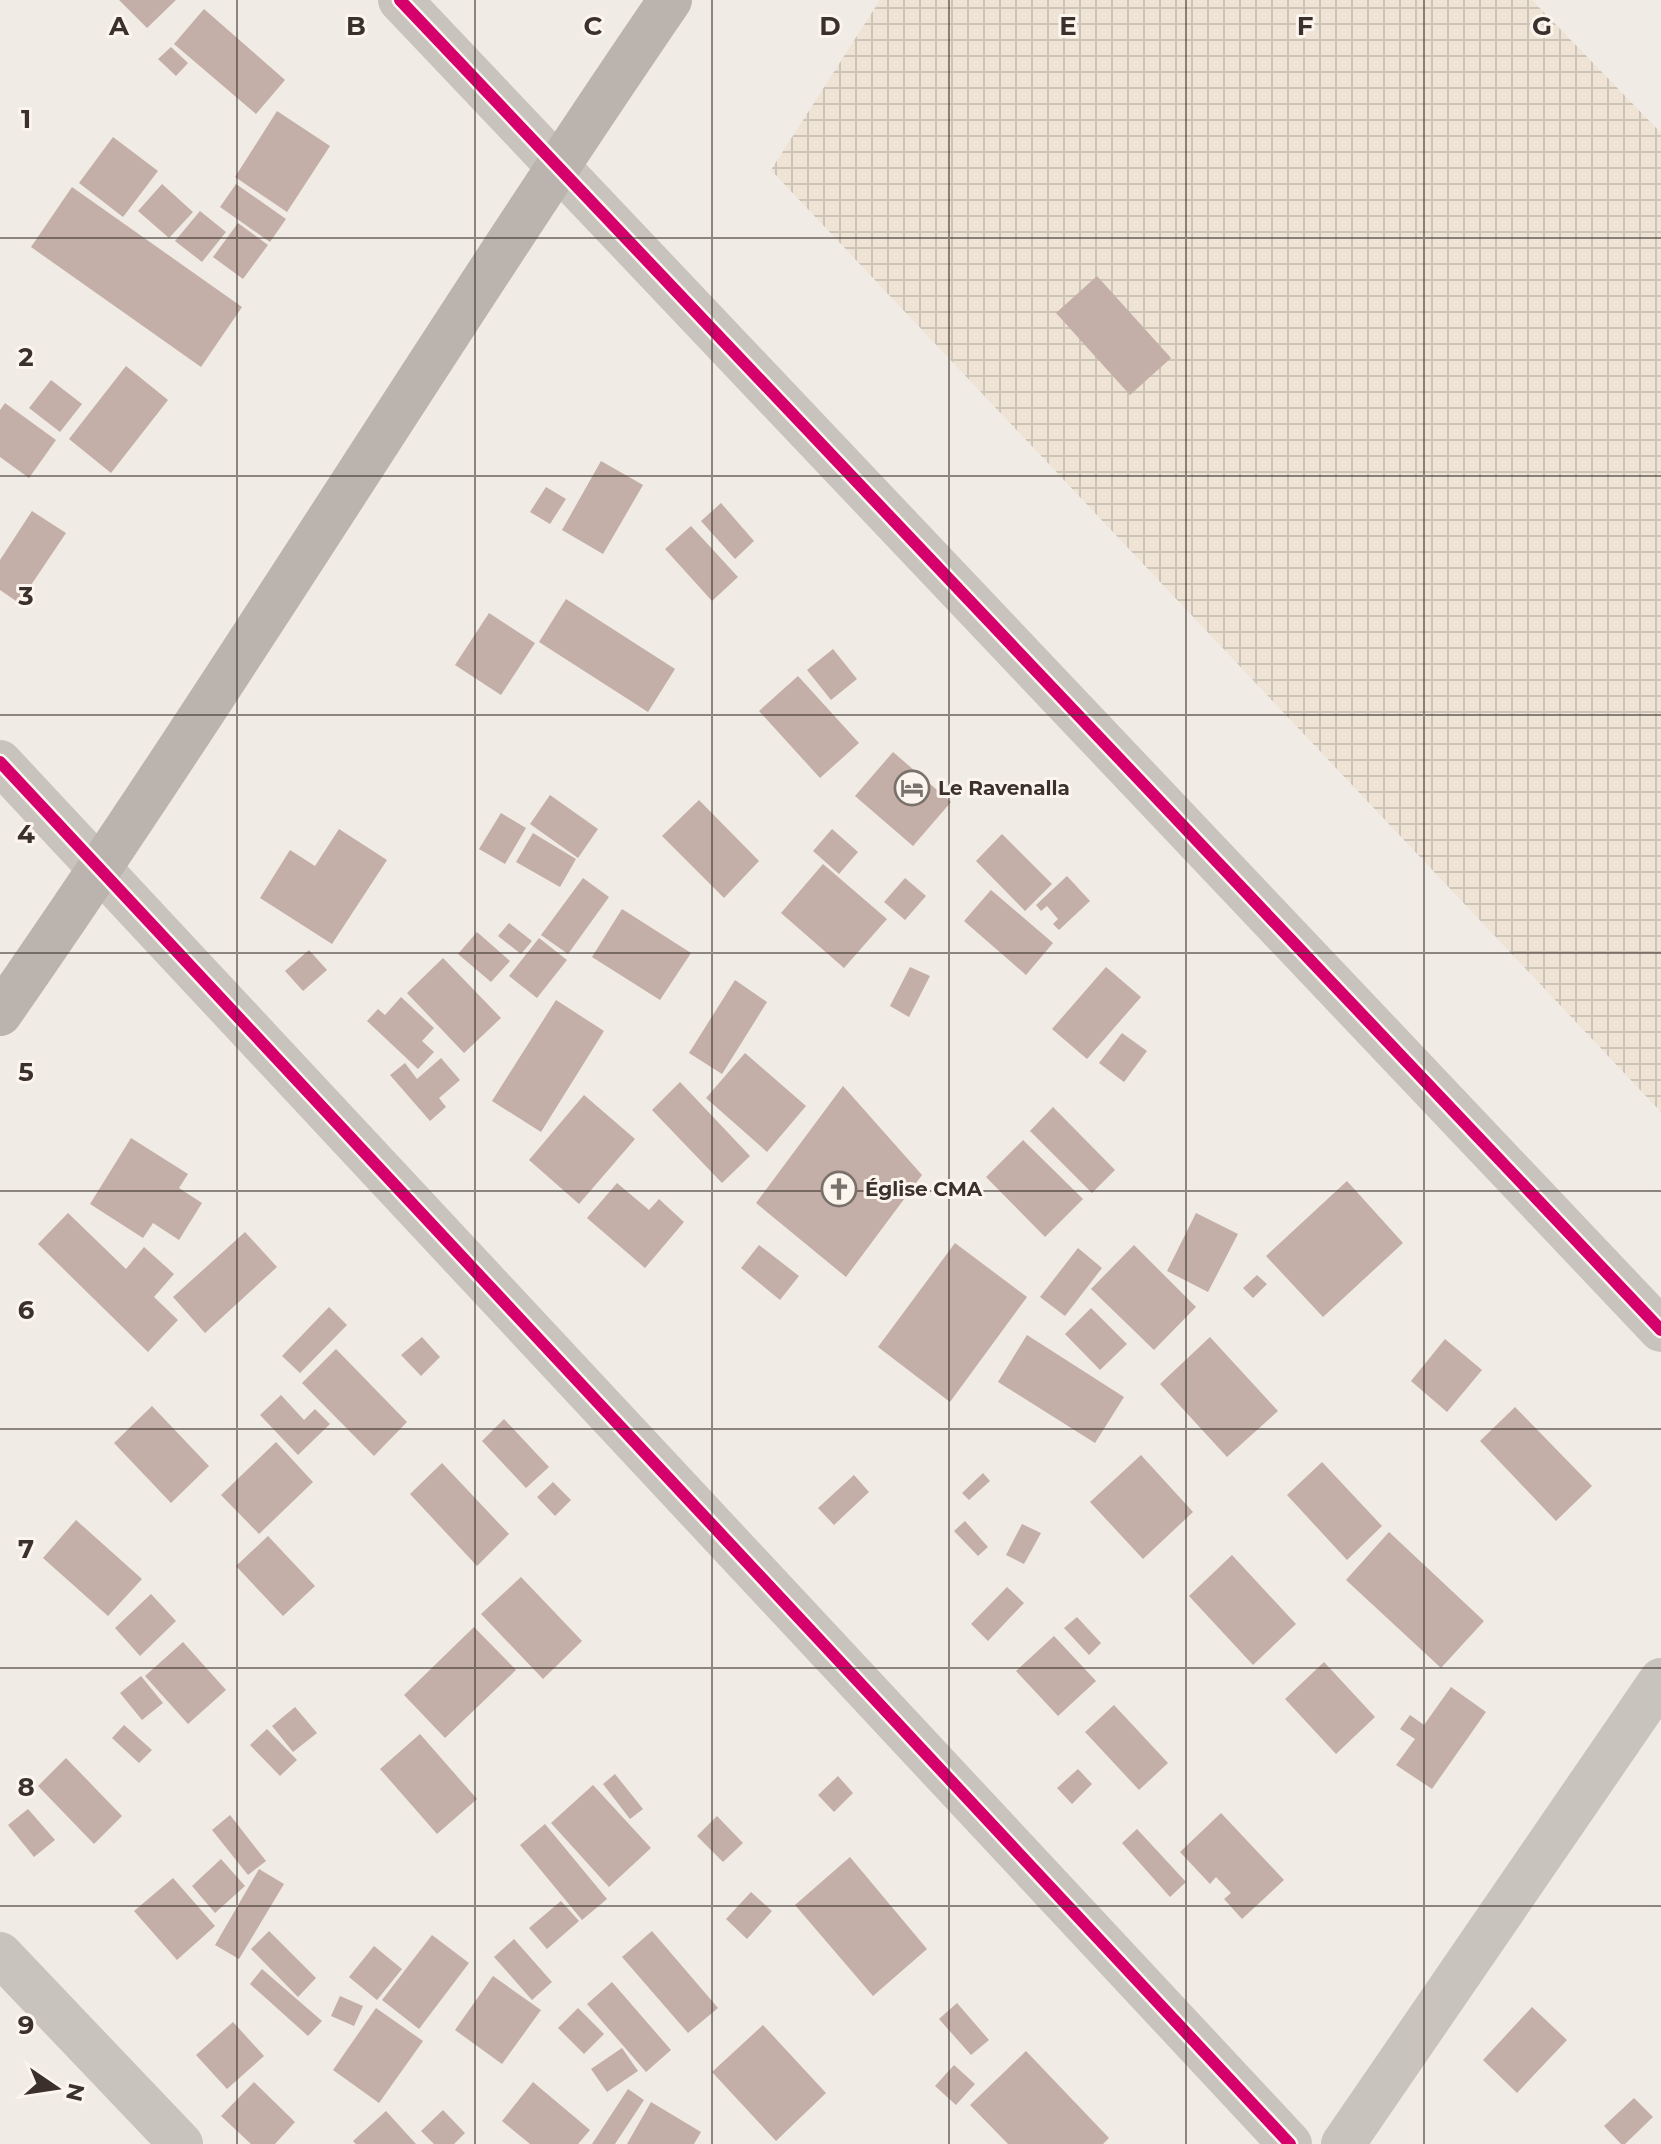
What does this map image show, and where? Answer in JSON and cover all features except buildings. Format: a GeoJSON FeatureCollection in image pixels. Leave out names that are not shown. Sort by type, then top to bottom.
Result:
{"type":"FeatureCollection","features":[{"type":"Feature","properties":{"kind":"street"},"geometry":{"type":"LineString","coordinates":[[400,0],[1661,1330]]}},
{"type":"Feature","properties":{"kind":"street"},"geometry":{"type":"LineString","coordinates":[[0,1014],[101,869],[557,165],[670,0]]}},
{"type":"Feature","properties":{"kind":"street"},"geometry":{"type":"LineString","coordinates":[[0,762],[1290,2144]]}},
{"type":"Feature","properties":{"kind":"street"},"geometry":{"type":"LineString","coordinates":[[1343,2144],[1661,1680]]}},
{"type":"Feature","properties":{"kind":"street"},"geometry":{"type":"LineString","coordinates":[[0,1954],[181,2144]]}},
{"type":"Feature","properties":{"kind":"shaded area"},"geometry":{"type":"Polygon","coordinates":[[[880,0],[1532,0],[1661,133],[1661,1112],[771,170],[880,0]]]}},
{"type":"Feature","properties":{"kind":"cycle path"},"geometry":{"type":"LineString","coordinates":[[400,0],[1661,1330]]}},
{"type":"Feature","properties":{"kind":"cycle path"},"geometry":{"type":"LineString","coordinates":[[0,762],[1290,2144]]}},
{"type":"Feature","properties":{"kind":"place","name":"Le Ravenalla"},"geometry":{"type":"Point","coordinates":[912,788]}},
{"type":"Feature","properties":{"kind":"place","name":"Église CMA"},"geometry":{"type":"Point","coordinates":[839,1189]}}]}
